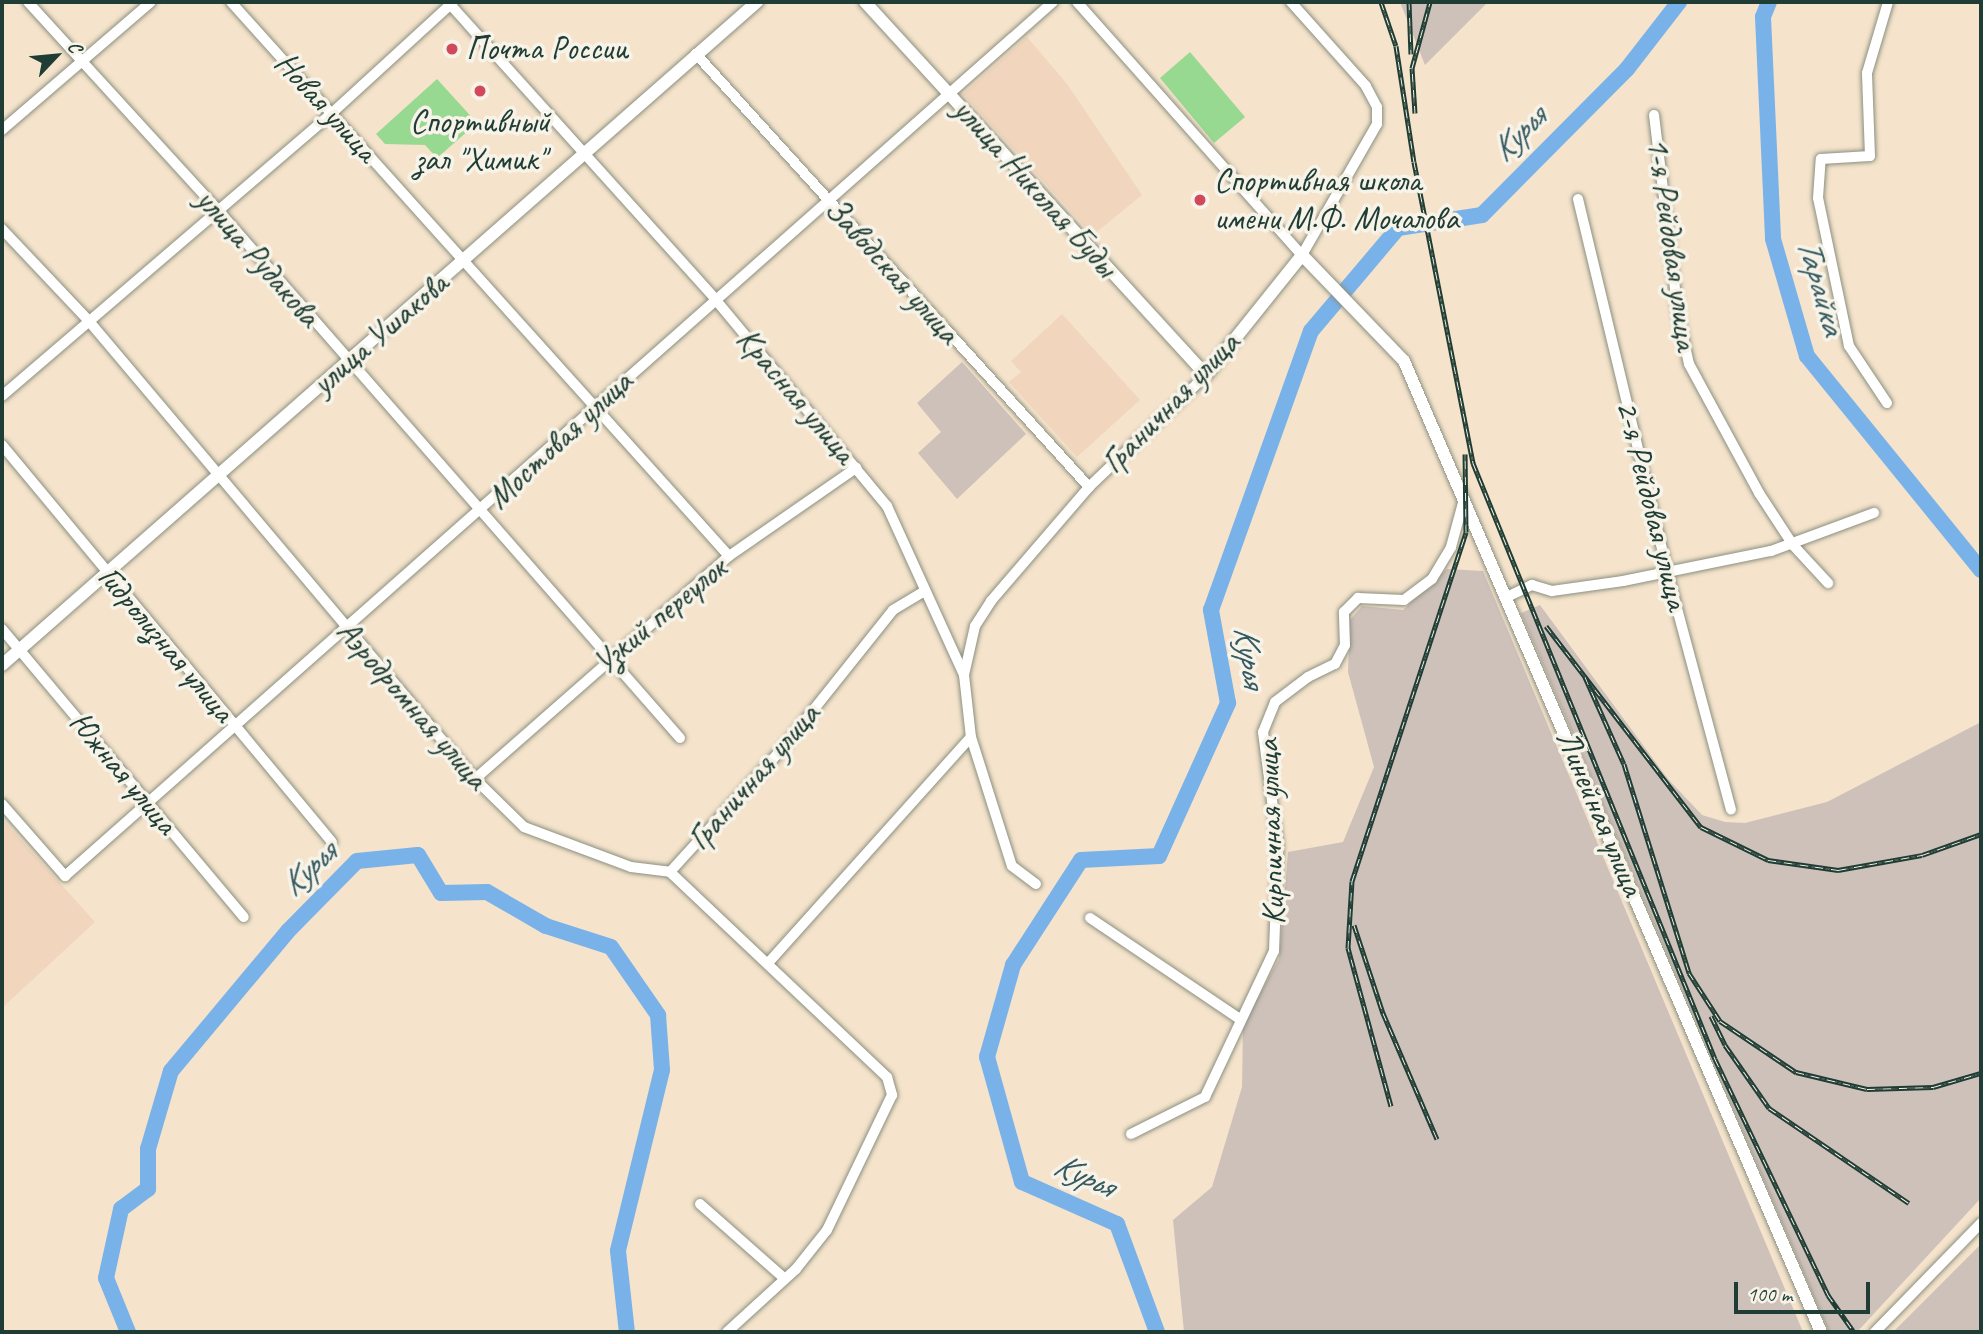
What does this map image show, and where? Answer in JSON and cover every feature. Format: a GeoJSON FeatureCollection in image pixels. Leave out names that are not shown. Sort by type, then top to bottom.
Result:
{"type":"FeatureCollection","features":[{"type":"Feature","properties":{"kind":"street","name":"улица Рудакова"},"geometry":{"type":"LineString","coordinates":[[28,2],[217,209],[348,363],[680,738]]}},
{"type":"Feature","properties":{"kind":"street"},"geometry":{"type":"LineString","coordinates":[[2,130],[150,2]]}},
{"type":"Feature","properties":{"kind":"street","name":"Новая улица"},"geometry":{"type":"LineString","coordinates":[[231,2],[596,404],[729,556]]}},
{"type":"Feature","properties":{"kind":"street","name":"улица Ушакова"},"geometry":{"type":"LineString","coordinates":[[2,665],[220,477],[757,2]]}},
{"type":"Feature","properties":{"kind":"street","name":"улица Николая Буды"},"geometry":{"type":"LineString","coordinates":[[865,2],[1206,375]]}},
{"type":"Feature","properties":{"kind":"street","name":"Мостовая улица"},"geometry":{"type":"LineString","coordinates":[[2,804],[65,876],[344,628],[482,512],[596,404],[1053,2]]}},
{"type":"Feature","properties":{"kind":"street"},"geometry":{"type":"LineString","coordinates":[[1077,2],[1302,255]]}},
{"type":"Feature","properties":{"kind":"street","name":"Граничная улица"},"geometry":{"type":"LineString","coordinates":[[964,676],[982,613],[1089,487],[1206,375],[1302,255],[1377,124],[1377,107],[1366,86],[1291,2]]}},
{"type":"Feature","properties":{"kind":"street"},"geometry":{"type":"LineString","coordinates":[[1887,403],[1849,346],[1818,198],[1821,159],[1870,156],[1867,74],[1888,2]]}},
{"type":"Feature","properties":{"kind":"street"},"geometry":{"type":"LineString","coordinates":[[2,396],[332,113],[450,3]]}},
{"type":"Feature","properties":{"kind":"street","name":"Красная улица"},"geometry":{"type":"LineString","coordinates":[[450,3],[582,155],[715,299],[856,468],[894,519],[923,592],[964,676],[971,737],[1012,866],[1036,884]]}},
{"type":"Feature","properties":{"kind":"street","name":"Заводская улица"},"geometry":{"type":"LineString","coordinates":[[696,54],[1089,487]]}},
{"type":"Feature","properties":{"kind":"street","name":"1-я Рейдовая улица"},"geometry":{"type":"LineString","coordinates":[[1654,115],[1678,314],[1689,364],[1759,493],[1793,545],[1828,583]]}},
{"type":"Feature","properties":{"kind":"street","name":"2-я Рейдовая улица"},"geometry":{"type":"LineString","coordinates":[[1578,199],[1667,571],[1731,810]]}},
{"type":"Feature","properties":{"kind":"street","name":"Аэродромная улица"},"geometry":{"type":"LineString","coordinates":[[2,229],[88,320],[344,628],[475,779],[524,827],[631,867],[670,872]]}},
{"type":"Feature","properties":{"kind":"street","name":"Линейная улица"},"geometry":{"type":"LineString","coordinates":[[1302,255],[1404,361],[1821,1332]]}},
{"type":"Feature","properties":{"kind":"street","name":"Гидролизная улица"},"geometry":{"type":"LineString","coordinates":[[2,445],[107,575],[332,842]]}},
{"type":"Feature","properties":{"kind":"street","name":"Узкий переулок"},"geometry":{"type":"LineString","coordinates":[[475,779],[608,658],[729,556],[856,468]]}},
{"type":"Feature","properties":{"kind":"street","name":"Кирпичная улица"},"geometry":{"type":"LineString","coordinates":[[1240,1019],[1274,951],[1278,846],[1263,732],[1275,702],[1308,677],[1335,664],[1345,645],[1343,612],[1358,598],[1404,600],[1432,579],[1451,547],[1464,499]]}},
{"type":"Feature","properties":{"kind":"street"},"geometry":{"type":"LineString","coordinates":[[1507,597],[1532,585],[1552,591],[1793,545],[1874,513]]}},
{"type":"Feature","properties":{"kind":"street","name":"Граничная улица"},"geometry":{"type":"LineString","coordinates":[[670,872],[783,748],[893,610],[923,592]]}},
{"type":"Feature","properties":{"kind":"street","name":"Южная улица"},"geometry":{"type":"LineString","coordinates":[[2,629],[244,917]]}},
{"type":"Feature","properties":{"kind":"street"},"geometry":{"type":"LineString","coordinates":[[769,962],[971,737]]}},
{"type":"Feature","properties":{"kind":"street"},"geometry":{"type":"LineString","coordinates":[[670,872],[769,962],[892,1086],[889,1102],[827,1230],[785,1279],[727,1332]]}},
{"type":"Feature","properties":{"kind":"street"},"geometry":{"type":"LineString","coordinates":[[1090,918],[1240,1019],[1205,1097],[1131,1134]]}},
{"type":"Feature","properties":{"kind":"street"},"geometry":{"type":"LineString","coordinates":[[700,1204],[785,1279]]}},
{"type":"Feature","properties":{"kind":"street"},"geometry":{"type":"LineString","coordinates":[[1875,1332],[1981,1223]]}},
{"type":"Feature","properties":{"kind":"shaded area"},"geometry":{"type":"Polygon","coordinates":[[[1400,2],[1488,2],[1425,65],[1400,2]]]}},
{"type":"Feature","properties":{"kind":"shaded area"},"geometry":{"type":"Polygon","coordinates":[[[1027,37],[1067,84],[1142,195],[1093,235],[963,94],[1027,37]]]}},
{"type":"Feature","properties":{"kind":"shaded area"},"geometry":{"type":"Polygon","coordinates":[[[1062,314],[1140,400],[1077,457],[1009,382],[1021,372],[1011,361],[1062,314]]]}},
{"type":"Feature","properties":{"kind":"shaded area"},"geometry":{"type":"Polygon","coordinates":[[[962,362],[1026,434],[957,499],[918,453],[941,432],[917,403],[962,362]]]}},
{"type":"Feature","properties":{"kind":"shaded area"},"geometry":{"type":"Polygon","coordinates":[[[1447,569],[1483,571],[1803,1332],[1184,1332],[1173,1220],[1212,1187],[1242,1087],[1243,1024],[1279,959],[1288,852],[1343,842],[1374,767],[1348,672],[1350,620],[1362,606],[1403,610],[1447,569]]]}},
{"type":"Feature","properties":{"kind":"shaded area"},"geometry":{"type":"Polygon","coordinates":[[[1540,605],[1668,779],[1702,815],[1725,822],[1745,823],[1827,802],[1981,722],[1981,1198],[1857,1332],[1829,1332],[1521,613],[1540,605]]]}},
{"type":"Feature","properties":{"kind":"shaded area"},"geometry":{"type":"Polygon","coordinates":[[[2,819],[95,922],[2,1008],[2,819]]]}},
{"type":"Feature","properties":{"kind":"shaded area"},"geometry":{"type":"Polygon","coordinates":[[[1981,1244],[1981,1332],[1893,1332],[1981,1244]]]}},
{"type":"Feature","properties":{"kind":"green space"},"geometry":{"type":"Polygon","coordinates":[[[1190,52],[1245,117],[1214,143],[1160,78],[1190,52]]]}},
{"type":"Feature","properties":{"kind":"green space"},"geometry":{"type":"Polygon","coordinates":[[[437,79],[477,123],[437,158],[425,145],[385,144],[376,134],[437,79]]]}},
{"type":"Feature","properties":{"kind":"waterway","name":"Курья"},"geometry":{"type":"LineString","coordinates":[[1157,1332],[1117,1224],[1022,1182],[987,1057],[1013,965],[1081,860],[1159,856],[1228,703],[1211,610],[1311,331],[1398,228],[1482,215],[1627,69],[1679,2]]}},
{"type":"Feature","properties":{"kind":"waterway","name":"Тарайка"},"geometry":{"type":"LineString","coordinates":[[1769,2],[1763,17],[1773,239],[1807,356],[1981,570]]}},
{"type":"Feature","properties":{"kind":"waterway","name":"Курья"},"geometry":{"type":"LineString","coordinates":[[128,1332],[106,1278],[121,1209],[148,1189],[148,1149],[171,1071],[288,931],[357,861],[418,855],[441,893],[487,892],[546,926],[611,947],[658,1015],[662,1070],[618,1251],[627,1332]]}},
{"type":"Feature","properties":{"kind":"railway"},"geometry":{"type":"LineString","coordinates":[[1381,2],[1396,46],[1414,162],[1473,463],[1715,1059],[1828,1295],[1854,1332]]}},
{"type":"Feature","properties":{"kind":"railway"},"geometry":{"type":"LineString","coordinates":[[1409,2],[1411,54]]}},
{"type":"Feature","properties":{"kind":"railway"},"geometry":{"type":"LineString","coordinates":[[1415,113],[1412,68],[1430,2]]}},
{"type":"Feature","properties":{"kind":"railway"},"geometry":{"type":"LineString","coordinates":[[1391,1106],[1348,948],[1352,881],[1466,532],[1465,454]]}},
{"type":"Feature","properties":{"kind":"railway"},"geometry":{"type":"LineString","coordinates":[[1546,626],[1701,827],[1768,860],[1838,870],[1922,855],[1981,834]]}},
{"type":"Feature","properties":{"kind":"railway"},"geometry":{"type":"LineString","coordinates":[[1585,677],[1624,764],[1689,973],[1720,1021],[1796,1072],[1867,1089],[1933,1087],[1981,1073]]}},
{"type":"Feature","properties":{"kind":"railway"},"geometry":{"type":"LineString","coordinates":[[1354,925],[1383,1013],[1437,1139]]}},
{"type":"Feature","properties":{"kind":"railway"},"geometry":{"type":"LineString","coordinates":[[1711,1016],[1725,1045],[1769,1108],[1909,1203]]}},
{"type":"Feature","properties":{"kind":"place","name":"Почта России"},"geometry":{"type":"Point","coordinates":[452,49]}},
{"type":"Feature","properties":{"kind":"place","name":"Спортивный зал \"Химик\""},"geometry":{"type":"Point","coordinates":[480,91]}},
{"type":"Feature","properties":{"kind":"place","name":"Спортивная школа имени М.Ф. Мочалова"},"geometry":{"type":"Point","coordinates":[1200,200]}}]}
